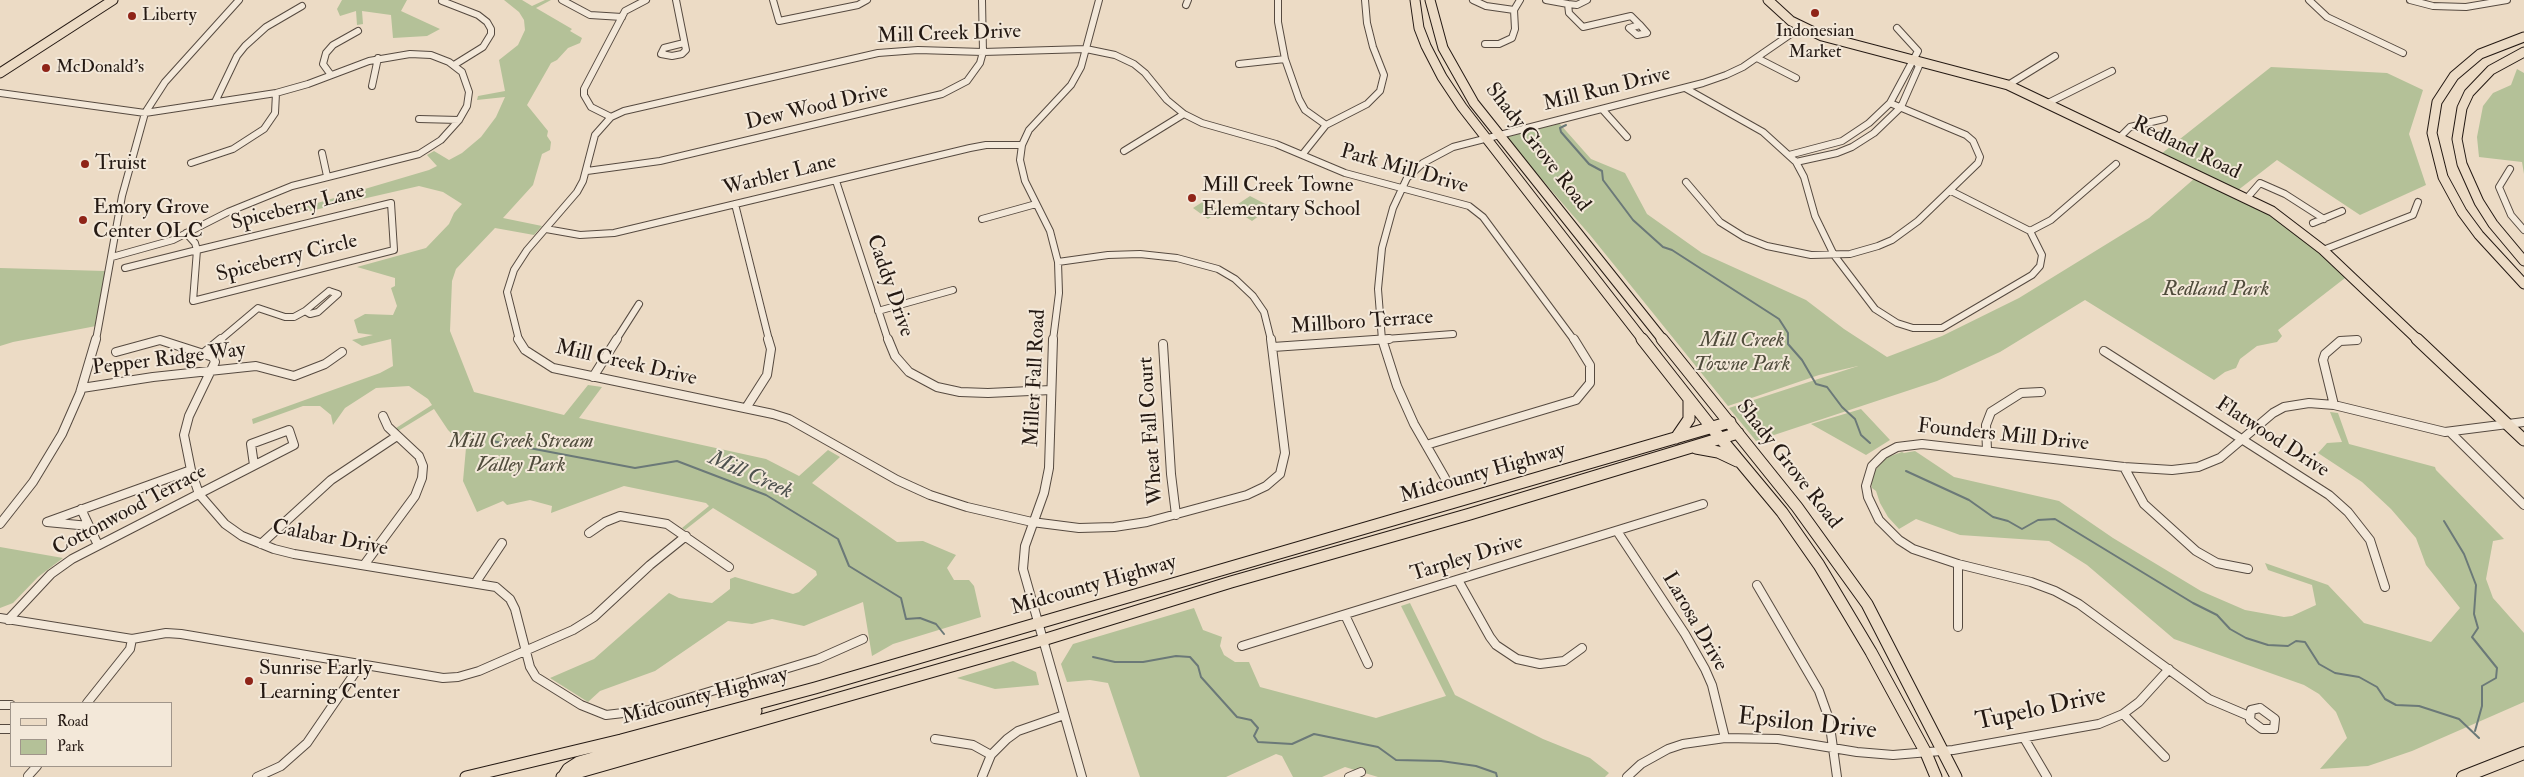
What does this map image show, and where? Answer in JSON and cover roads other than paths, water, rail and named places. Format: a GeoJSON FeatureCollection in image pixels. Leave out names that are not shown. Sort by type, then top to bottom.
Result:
{"type":"FeatureCollection","features":[{"type":"Feature","properties":{"kind":"highway"},"geometry":{"type":"LineString","coordinates":[[2524,37],[2480,54],[2454,76],[2444,88],[2437,102],[2432,133],[2443,177],[2462,212],[2478,235],[2524,284]]}},
{"type":"Feature","properties":{"kind":"highway"},"geometry":{"type":"LineString","coordinates":[[2524,52],[2491,70],[2469,93],[2462,108],[2457,139],[2465,173],[2479,202],[2493,224],[2524,261]]}},
{"type":"Feature","properties":{"kind":"highway"},"geometry":{"type":"LineString","coordinates":[[2462,777],[2524,753]]}},
{"type":"Feature","properties":{"kind":"main road"},"geometry":{"type":"LineString","coordinates":[[0,73],[113,0]]}},
{"type":"Feature","properties":{"kind":"main road","name":"Shady Grove Road"},"geometry":{"type":"LineString","coordinates":[[1415,0],[1419,28],[1434,62],[1462,107],[1712,428],[1782,512],[1819,565],[1934,752],[1956,777]]}},
{"type":"Feature","properties":{"kind":"main road","name":"Shady Grove Road"},"geometry":{"type":"LineString","coordinates":[[1430,0],[1436,30],[1450,62],[1474,103],[1549,194],[1797,507],[1867,604],[1934,752],[1936,777]]}},
{"type":"Feature","properties":{"kind":"main road","name":"Redland Road"},"geometry":{"type":"LineString","coordinates":[[1768,0],[1781,13],[1801,27],[1822,36],[2008,85],[2247,198],[2291,224],[2323,250],[2524,440]]}},
{"type":"Feature","properties":{"kind":"main road"},"geometry":{"type":"LineString","coordinates":[[1676,438],[1689,419],[1689,398]]}},
{"type":"Feature","properties":{"kind":"main road","name":"Midcounty Highway"},"geometry":{"type":"LineString","coordinates":[[466,777],[621,740],[815,688],[1730,422]]}},
{"type":"Feature","properties":{"kind":"main road","name":"Midcounty Highway"},"geometry":{"type":"LineString","coordinates":[[563,777],[1043,640],[1231,582],[1470,514],[1738,433]]}},
{"type":"Feature","properties":{"kind":"main road"},"geometry":{"type":"LineString","coordinates":[[1685,449],[1709,449],[1742,464]]}},
{"type":"Feature","properties":{"kind":"main road"},"geometry":{"type":"LineString","coordinates":[[563,777],[568,769],[579,762],[662,740],[801,697],[815,688]]}},
{"type":"Feature","properties":{"kind":"street"},"geometry":{"type":"LineString","coordinates":[[0,524],[33,482],[62,434],[82,388],[96,340],[122,196],[145,113],[165,82],[239,0]]}},
{"type":"Feature","properties":{"kind":"street"},"geometry":{"type":"LineString","coordinates":[[562,0],[590,15],[622,17]]}},
{"type":"Feature","properties":{"kind":"street"},"geometry":{"type":"LineString","coordinates":[[611,117],[591,107],[584,95],[584,89],[622,17],[631,7],[646,0]]}},
{"type":"Feature","properties":{"kind":"street"},"geometry":{"type":"LineString","coordinates":[[676,0],[684,44]]}},
{"type":"Feature","properties":{"kind":"street"},"geometry":{"type":"LineString","coordinates":[[772,0],[779,21],[867,0]]}},
{"type":"Feature","properties":{"kind":"street","name":"Dew Wood Drive"},"geometry":{"type":"LineString","coordinates":[[586,171],[660,161],[942,94],[967,81],[977,69],[983,52],[982,0]]}},
{"type":"Feature","properties":{"kind":"street"},"geometry":{"type":"LineString","coordinates":[[1022,145],[1040,116],[1071,85],[1081,66],[1099,0]]}},
{"type":"Feature","properties":{"kind":"street"},"geometry":{"type":"LineString","coordinates":[[1278,0],[1278,22],[1285,60],[1305,110],[1326,125]]}},
{"type":"Feature","properties":{"kind":"street"},"geometry":{"type":"LineString","coordinates":[[1302,155],[1326,125],[1366,104],[1376,96],[1384,81],[1384,75],[1373,47],[1367,23],[1365,0]]}},
{"type":"Feature","properties":{"kind":"street"},"geometry":{"type":"LineString","coordinates":[[1472,0],[1486,6],[1514,10]]}},
{"type":"Feature","properties":{"kind":"street"},"geometry":{"type":"LineString","coordinates":[[1485,44],[1499,44],[1512,38],[1515,30],[1514,10],[1520,0]]}},
{"type":"Feature","properties":{"kind":"street"},"geometry":{"type":"LineString","coordinates":[[1546,0],[1570,2],[1577,5],[1587,0]]}},
{"type":"Feature","properties":{"kind":"street"},"geometry":{"type":"LineString","coordinates":[[2309,0],[2333,20],[2403,53]]}},
{"type":"Feature","properties":{"kind":"street"},"geometry":{"type":"LineString","coordinates":[[2410,0],[2433,6],[2466,7],[2507,0]]}},
{"type":"Feature","properties":{"kind":"street"},"geometry":{"type":"LineString","coordinates":[[442,1],[478,14],[487,22],[492,34],[483,47],[454,65]]}},
{"type":"Feature","properties":{"kind":"street"},"geometry":{"type":"LineString","coordinates":[[1570,2],[1569,13],[1583,27],[1630,16],[1640,25]]}},
{"type":"Feature","properties":{"kind":"street"},"geometry":{"type":"LineString","coordinates":[[215,102],[237,56],[245,46],[266,27],[302,6]]}},
{"type":"Feature","properties":{"kind":"street","name":"Mill Run Drive"},"geometry":{"type":"LineString","coordinates":[[1445,478],[1426,445],[1397,386],[1382,339],[1378,289],[1382,248],[1393,208],[1402,186],[1415,169],[1436,154],[1453,147],[1685,88],[1726,75],[1757,58],[1801,27]]}},
{"type":"Feature","properties":{"kind":"street"},"geometry":{"type":"LineString","coordinates":[[1789,155],[1842,141],[1869,123],[1890,103],[1918,51],[1897,28]]}},
{"type":"Feature","properties":{"kind":"street"},"geometry":{"type":"LineString","coordinates":[[331,75],[323,64],[326,53],[333,45],[358,31]]}},
{"type":"Feature","properties":{"kind":"street","name":"Mill Creek Drive"},"geometry":{"type":"LineString","coordinates":[[1058,262],[1108,255],[1140,254],[1177,258],[1206,264],[1234,279],[1253,296],[1264,312],[1273,347],[1285,453],[1283,468],[1266,486],[1247,495],[1176,515],[1114,527],[1079,528],[1032,522],[967,508],[930,495],[897,480],[789,419],[746,408],[553,368],[542,364],[525,350],[515,329],[508,292],[514,270],[527,250],[577,192],[586,171],[595,135],[611,117],[642,105],[878,53],[918,50],[983,52],[1086,49]]}},
{"type":"Feature","properties":{"kind":"street","name":"Park Mill Drive"},"geometry":{"type":"LineString","coordinates":[[1086,49],[1115,55],[1134,64],[1145,73],[1160,94],[1184,114],[1211,127],[1276,144],[1346,172],[1456,200],[1477,211],[1585,354],[1592,375],[1586,390],[1570,403],[1426,445]]}},
{"type":"Feature","properties":{"kind":"street"},"geometry":{"type":"LineString","coordinates":[[0,93],[145,113],[276,93],[378,58],[399,54],[422,54],[439,58],[454,65],[462,72],[469,92],[467,106],[459,120],[441,140],[419,154],[327,176],[259,199],[157,246],[112,257]]}},
{"type":"Feature","properties":{"kind":"street"},"geometry":{"type":"LineString","coordinates":[[2008,85],[2055,56]]}},
{"type":"Feature","properties":{"kind":"street"},"geometry":{"type":"LineString","coordinates":[[372,86],[378,58]]}},
{"type":"Feature","properties":{"kind":"street"},"geometry":{"type":"LineString","coordinates":[[1757,58],[1796,78]]}},
{"type":"Feature","properties":{"kind":"street"},"geometry":{"type":"LineString","coordinates":[[1239,64],[1285,60]]}},
{"type":"Feature","properties":{"kind":"street"},"geometry":{"type":"LineString","coordinates":[[1796,162],[1821,158],[1852,147],[1874,133],[1901,107],[1919,66],[1914,60]]}},
{"type":"Feature","properties":{"kind":"street"},"geometry":{"type":"LineString","coordinates":[[2048,103],[2112,71]]}},
{"type":"Feature","properties":{"kind":"street"},"geometry":{"type":"LineString","coordinates":[[1685,88],[1750,123],[1796,162],[1804,177],[1815,216],[1834,255],[1856,286],[1882,315],[1897,323],[1913,328],[1933,330],[1942,328],[2032,275],[2040,266],[2042,255],[2030,231],[1951,190]]}},
{"type":"Feature","properties":{"kind":"street"},"geometry":{"type":"LineString","coordinates":[[191,163],[233,149],[264,129],[275,113],[276,93]]}},
{"type":"Feature","properties":{"kind":"street"},"geometry":{"type":"LineString","coordinates":[[1686,182],[1714,215],[1744,237],[1790,252],[1834,255],[1862,251],[1892,240],[1918,221],[1951,190],[1978,164],[1980,157],[1977,148],[1966,135],[1956,129],[1890,103]]}},
{"type":"Feature","properties":{"kind":"street"},"geometry":{"type":"LineString","coordinates":[[1602,109],[1627,137]]}},
{"type":"Feature","properties":{"kind":"street"},"geometry":{"type":"LineString","coordinates":[[1124,152],[1184,114]]}},
{"type":"Feature","properties":{"kind":"street"},"geometry":{"type":"LineString","coordinates":[[419,119],[459,120]]}},
{"type":"Feature","properties":{"kind":"street"},"geometry":{"type":"LineString","coordinates":[[2120,137],[2130,127],[2164,119]]}},
{"type":"Feature","properties":{"kind":"street","name":"Warbler Lane"},"geometry":{"type":"LineString","coordinates":[[546,229],[580,235],[614,233],[970,148],[986,145],[1022,145]]}},
{"type":"Feature","properties":{"kind":"street","name":"Miller Fall Road"},"geometry":{"type":"LineString","coordinates":[[1022,145],[1021,167],[1036,204],[1050,231],[1058,262],[1059,293],[1052,346],[1049,468],[1044,493],[1032,522],[1025,546],[1023,569],[1082,777]]}},
{"type":"Feature","properties":{"kind":"street"},"geometry":{"type":"LineString","coordinates":[[322,153],[327,176]]}},
{"type":"Feature","properties":{"kind":"street"},"geometry":{"type":"LineString","coordinates":[[2030,231],[2051,220],[2116,164]]}},
{"type":"Feature","properties":{"kind":"street"},"geometry":{"type":"LineString","coordinates":[[2510,169],[2499,187],[2511,215],[2524,230]]}},
{"type":"Feature","properties":{"kind":"street","name":"Caddy Drive"},"geometry":{"type":"LineString","coordinates":[[836,180],[878,311],[895,356],[909,372],[937,387],[960,392],[988,394],[1051,390]]}},
{"type":"Feature","properties":{"kind":"street"},"geometry":{"type":"LineString","coordinates":[[2247,198],[2260,182],[2295,200],[2324,219]]}},
{"type":"Feature","properties":{"kind":"street"},"geometry":{"type":"LineString","coordinates":[[2323,250],[2414,215],[2418,209],[2418,202]]}},
{"type":"Feature","properties":{"kind":"street","name":"Spiceberry Circle"},"geometry":{"type":"LineString","coordinates":[[197,250],[193,301],[394,250],[391,203]]}},
{"type":"Feature","properties":{"kind":"street","name":"Spiceberry Lane"},"geometry":{"type":"LineString","coordinates":[[125,268],[391,203]]}},
{"type":"Feature","properties":{"kind":"street"},"geometry":{"type":"LineString","coordinates":[[736,204],[771,349],[766,375],[746,408]]}},
{"type":"Feature","properties":{"kind":"street"},"geometry":{"type":"LineString","coordinates":[[982,219],[1036,204]]}},
{"type":"Feature","properties":{"kind":"street"},"geometry":{"type":"LineString","coordinates":[[2313,223],[2342,211]]}},
{"type":"Feature","properties":{"kind":"street"},"geometry":{"type":"LineString","coordinates":[[186,234],[195,243],[197,250]]}},
{"type":"Feature","properties":{"kind":"street"},"geometry":{"type":"LineString","coordinates":[[878,311],[953,290]]}},
{"type":"Feature","properties":{"kind":"street"},"geometry":{"type":"LineString","coordinates":[[594,377],[639,304]]}},
{"type":"Feature","properties":{"kind":"street"},"geometry":{"type":"LineString","coordinates":[[204,353],[258,308],[289,317],[299,316],[305,311]]}},
{"type":"Feature","properties":{"kind":"street","name":"Millboro Terrace"},"geometry":{"type":"LineString","coordinates":[[1273,347],[1453,334]]}},
{"type":"Feature","properties":{"kind":"street"},"geometry":{"type":"LineString","coordinates":[[116,352],[160,340],[212,357],[215,362],[212,370]]}},
{"type":"Feature","properties":{"kind":"street"},"geometry":{"type":"LineString","coordinates":[[2334,405],[2323,360],[2325,354],[2340,341],[2357,340]]}},
{"type":"Feature","properties":{"kind":"street","name":"Wheat Fall Court"},"geometry":{"type":"LineString","coordinates":[[1164,344],[1171,474],[1176,515]]}},
{"type":"Feature","properties":{"kind":"street","name":"Flatwood Drive"},"geometry":{"type":"LineString","coordinates":[[2104,351],[2328,495],[2348,512],[2370,540],[2385,587]]}},
{"type":"Feature","properties":{"kind":"street","name":"Pepper Ridge Way"},"geometry":{"type":"LineString","coordinates":[[82,388],[153,377],[256,366],[280,374],[294,376],[325,364],[342,352]]}},
{"type":"Feature","properties":{"kind":"street","name":"Calabar Drive"},"geometry":{"type":"LineString","coordinates":[[212,370],[185,427],[184,435],[191,470],[199,494],[225,524],[242,536],[294,554],[476,582],[496,587],[510,598],[530,668],[536,677],[552,688],[606,715],[624,715],[649,710],[818,659],[863,639]]}},
{"type":"Feature","properties":{"kind":"street"},"geometry":{"type":"LineString","coordinates":[[1988,450],[1986,425],[1991,412],[2021,393],[2041,392]]}},
{"type":"Feature","properties":{"kind":"street","name":"Founders Mill Drive"},"geometry":{"type":"LineString","coordinates":[[2249,716],[2217,704],[2079,604],[2055,591],[2031,582],[1958,564],[1913,549],[1887,529],[1879,520],[1868,497],[1868,475],[1872,466],[1884,454],[1897,447],[1922,444],[1988,450],[2124,467],[2172,470],[2198,467],[2220,458],[2273,413],[2284,407],[2309,403],[2334,405],[2412,425],[2451,432],[2505,423],[2524,422]]}},
{"type":"Feature","properties":{"kind":"street"},"geometry":{"type":"LineString","coordinates":[[364,565],[415,496],[422,478],[423,466],[419,456],[388,427],[383,416]]}},
{"type":"Feature","properties":{"kind":"street","name":"Cottonwood Terrace"},"geometry":{"type":"LineString","coordinates":[[4,619],[50,574],[98,545],[294,445],[289,430],[251,444],[254,465]]}},
{"type":"Feature","properties":{"kind":"street"},"geometry":{"type":"LineString","coordinates":[[2451,432],[2524,505]]}},
{"type":"Feature","properties":{"kind":"street"},"geometry":{"type":"LineString","coordinates":[[261,544],[332,480],[397,436]]}},
{"type":"Feature","properties":{"kind":"street"},"geometry":{"type":"LineString","coordinates":[[2124,467],[2144,504],[2196,552],[2216,563],[2248,569]]}},
{"type":"Feature","properties":{"kind":"street"},"geometry":{"type":"LineString","coordinates":[[89,526],[47,522],[191,470]]}},
{"type":"Feature","properties":{"kind":"street","name":"Tarpley Drive"},"geometry":{"type":"LineString","coordinates":[[1242,646],[1617,532],[1702,504]]}},
{"type":"Feature","properties":{"kind":"street"},"geometry":{"type":"LineString","coordinates":[[81,509],[98,545]]}},
{"type":"Feature","properties":{"kind":"street"},"geometry":{"type":"LineString","coordinates":[[589,533],[605,522],[627,516],[667,524],[729,567]]}},
{"type":"Feature","properties":{"kind":"street","name":"Larosa Drive"},"geometry":{"type":"LineString","coordinates":[[1617,532],[1685,634],[1705,669],[1712,686],[1725,738]]}},
{"type":"Feature","properties":{"kind":"street"},"geometry":{"type":"LineString","coordinates":[[4,619],[132,639],[166,633],[181,634],[442,678],[458,677],[479,671],[573,630],[594,617],[650,565],[686,536]]}},
{"type":"Feature","properties":{"kind":"street"},"geometry":{"type":"LineString","coordinates":[[476,582],[502,543]]}},
{"type":"Feature","properties":{"kind":"street"},"geometry":{"type":"LineString","coordinates":[[1958,564],[1958,627]]}},
{"type":"Feature","properties":{"kind":"street"},"geometry":{"type":"LineString","coordinates":[[1458,580],[1490,637],[1496,644],[1517,658],[1540,664],[1552,663],[1564,661],[1582,648]]}},
{"type":"Feature","properties":{"kind":"street"},"geometry":{"type":"LineString","coordinates":[[1757,585],[1819,691],[1829,719],[1837,777]]}},
{"type":"Feature","properties":{"kind":"street"},"geometry":{"type":"LineString","coordinates":[[1345,615],[1368,664]]}},
{"type":"Feature","properties":{"kind":"street"},"geometry":{"type":"LineString","coordinates":[[88,702],[130,649],[132,639]]}},
{"type":"Feature","properties":{"kind":"street"},"geometry":{"type":"LineString","coordinates":[[257,777],[281,766],[307,744],[361,664]]}},
{"type":"Feature","properties":{"kind":"street","name":"Tupelo Drive"},"geometry":{"type":"LineString","coordinates":[[1934,752],[2099,724],[2123,714],[2140,702],[2169,669]]}},
{"type":"Feature","properties":{"kind":"street"},"geometry":{"type":"LineString","coordinates":[[2123,714],[2165,757]]}},
{"type":"Feature","properties":{"kind":"street"},"geometry":{"type":"LineString","coordinates":[[982,777],[990,754],[1018,731],[1064,715]]}},
{"type":"Feature","properties":{"kind":"street","name":"Epsilon Drive"},"geometry":{"type":"LineString","coordinates":[[1627,777],[1641,764],[1668,749],[1683,744],[1725,738],[1778,740],[1893,755],[1934,752]]}},
{"type":"Feature","properties":{"kind":"street"},"geometry":{"type":"LineString","coordinates":[[2024,738],[2047,777]]}},
{"type":"Feature","properties":{"kind":"street"},"geometry":{"type":"LineString","coordinates":[[935,739],[973,745],[990,754]]}},
{"type":"Feature","properties":{"kind":"street"},"geometry":{"type":"LineString","coordinates":[[1349,777],[1361,772]]}},
{"type":"Feature","properties":{"kind":"waterway"},"geometry":{"type":"LineString","coordinates":[[1566,125],[1560,128],[1561,132],[1589,164],[1602,171],[1603,180],[1633,220],[1663,247],[1672,250],[1779,319],[1788,333],[1788,344],[1802,360],[1816,384],[1827,387],[1842,407],[1855,419],[1861,435],[1870,443]]}},
{"type":"Feature","properties":{"kind":"waterway","name":"Mill Creek"},"geometry":{"type":"LineString","coordinates":[[492,441],[635,468],[677,461],[766,495],[838,539],[849,566],[901,598],[906,619],[920,618],[936,624],[944,634]]}},
{"type":"Feature","properties":{"kind":"waterway"},"geometry":{"type":"LineString","coordinates":[[1906,471],[1969,500],[1993,517],[2008,521],[2022,529],[2038,520],[2055,519],[2193,603],[2217,615],[2230,629],[2246,638],[2268,645],[2288,646],[2296,641],[2305,642],[2319,664],[2335,673],[2359,677],[2377,687],[2385,699],[2396,705],[2419,706],[2459,719],[2479,738]]}},
{"type":"Feature","properties":{"kind":"waterway"},"geometry":{"type":"LineString","coordinates":[[2444,521],[2464,554],[2476,585],[2474,614],[2478,628],[2472,637],[2497,668],[2496,678],[2482,686],[2482,706],[2475,731]]}},
{"type":"Feature","properties":{"kind":"waterway","name":"Mill Creek"},"geometry":{"type":"LineString","coordinates":[[1093,657],[1115,662],[1143,662],[1176,656],[1190,657],[1198,666],[1201,677],[1237,717],[1251,720],[1258,728],[1254,736],[1258,742],[1292,744],[1314,734],[1378,747],[1396,760],[1441,761],[1476,766],[1496,773],[1497,777]]}},
{"type":"Feature","properties":{"kind":"place","name":"Indonesian Market"},"geometry":{"type":"Point","coordinates":[1815,13]}},
{"type":"Feature","properties":{"kind":"place","name":"Liberty"},"geometry":{"type":"Point","coordinates":[132,16]}},
{"type":"Feature","properties":{"kind":"place","name":"McDonald's"},"geometry":{"type":"Point","coordinates":[46,68]}},
{"type":"Feature","properties":{"kind":"place","name":"Truist"},"geometry":{"type":"Point","coordinates":[85,164]}},
{"type":"Feature","properties":{"kind":"place","name":"Mill Creek Towne Elementary School"},"geometry":{"type":"Point","coordinates":[1192,198]}},
{"type":"Feature","properties":{"kind":"place","name":"Emory Grove Center OLC"},"geometry":{"type":"Point","coordinates":[83,220]}},
{"type":"Feature","properties":{"kind":"place","name":"Sunrise Early Learning Center"},"geometry":{"type":"Point","coordinates":[249,681]}},
{"type":"Feature","properties":{"kind":"park label","name":"Redland Park"},"geometry":{"type":"Point","coordinates":[2216,290]}},
{"type":"Feature","properties":{"kind":"park label","name":"Mill Creek Towne Park"},"geometry":{"type":"Point","coordinates":[1742,353]}},
{"type":"Feature","properties":{"kind":"park label","name":"Mill Creek Stream Valley Park"},"geometry":{"type":"Point","coordinates":[521,454]}}]}
